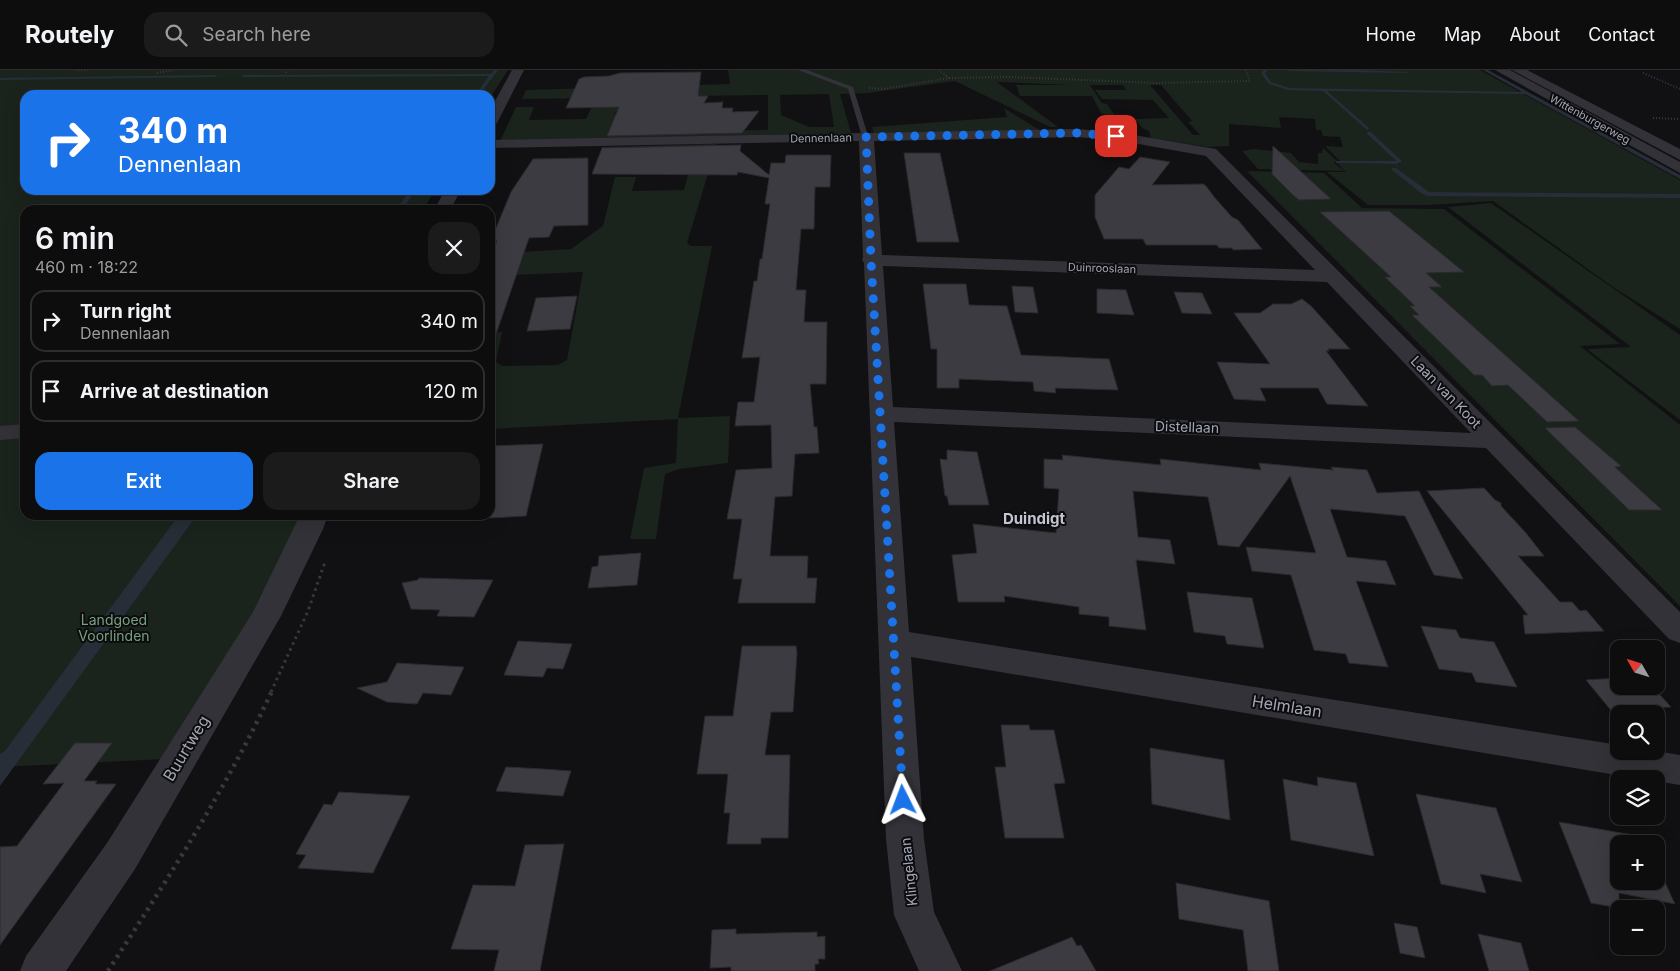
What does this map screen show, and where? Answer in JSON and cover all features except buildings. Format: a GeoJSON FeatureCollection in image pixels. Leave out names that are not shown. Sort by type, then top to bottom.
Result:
{"type":"FeatureCollection","features":[{"type":"Feature","properties":{"kind":"street"},"geometry":{"type":"LineString","coordinates":[[495,114],[518,70]]}},
{"type":"Feature","properties":{"kind":"street","name":"Wittenburgerweg"},"geometry":{"type":"LineString","coordinates":[[1501,70],[1680,168]]}},
{"type":"Feature","properties":{"kind":"street","name":"Wittenburgerweg"},"geometry":{"type":"LineString","coordinates":[[1518,70],[1680,155]]}},
{"type":"Feature","properties":{"kind":"street","name":"Dennenlaan"},"geometry":{"type":"LineString","coordinates":[[495,144],[1096,134],[1211,152]]}},
{"type":"Feature","properties":{"kind":"street","name":"Klingelaan"},"geometry":{"type":"LineString","coordinates":[[866,137],[871,260],[905,839],[914,915],[941,971]]}},
{"type":"Feature","properties":{"kind":"street","name":"Laan van Koot"},"geometry":{"type":"LineString","coordinates":[[1211,152],[1680,631]]}},
{"type":"Feature","properties":{"kind":"street","name":"Duinrooslaan"},"geometry":{"type":"LineString","coordinates":[[871,260],[1333,276]]}},
{"type":"Feature","properties":{"kind":"street","name":"Distellaan"},"geometry":{"type":"LineString","coordinates":[[881,414],[1493,440]]}},
{"type":"Feature","properties":{"kind":"street"},"geometry":{"type":"LineString","coordinates":[[0,433],[20,431]]}},
{"type":"Feature","properties":{"kind":"street","name":"Buurtweg"},"geometry":{"type":"LineString","coordinates":[[42,971],[121,856],[266,616],[312,520]]}},
{"type":"Feature","properties":{"kind":"street","name":"Helmlaan"},"geometry":{"type":"LineString","coordinates":[[894,642],[1680,770]]}},
{"type":"Feature","properties":{"kind":"lane"},"geometry":{"type":"LineString","coordinates":[[801,70],[851,88],[866,137]]}},
{"type":"Feature","properties":{"kind":"path"},"geometry":{"type":"LineString","coordinates":[[75,70],[88,70]]}},
{"type":"Feature","properties":{"kind":"path"},"geometry":{"type":"LineString","coordinates":[[157,73],[173,70]]}},
{"type":"Feature","properties":{"kind":"path"},"geometry":{"type":"LineString","coordinates":[[939,70],[949,78]]}},
{"type":"Feature","properties":{"kind":"path"},"geometry":{"type":"LineString","coordinates":[[851,88],[884,89],[949,78],[1157,83],[1250,81],[1246,70]]}},
{"type":"Feature","properties":{"kind":"path"},"geometry":{"type":"LineString","coordinates":[[1643,73],[1680,89]]}},
{"type":"Feature","properties":{"kind":"path"},"geometry":{"type":"LineString","coordinates":[[108,971],[192,841],[270,696],[319,586],[326,559]]}},
{"type":"Feature","properties":{"kind":"green space","name":"Landgoed Voorlinden"},"geometry":{"type":"Polygon","coordinates":[[[0,70],[508,70],[495,90],[20,90],[20,195],[432,195],[426,205],[20,205],[20,520],[300,520],[242,639],[165,759],[0,767],[0,70]]]}},
{"type":"Feature","properties":{"kind":"green space"},"geometry":{"type":"Polygon","coordinates":[[[728,70],[1480,70],[1680,180],[1680,195],[1428,192],[1395,169],[1392,169],[1421,192],[1428,194],[1680,197],[1680,329],[1613,287],[1493,201],[1427,205],[1368,205],[1327,172],[1346,172],[1337,163],[1399,164],[1401,161],[1372,133],[1366,133],[1396,161],[1340,161],[1325,146],[1343,147],[1340,137],[1323,136],[1321,130],[1316,130],[1315,119],[1279,117],[1281,128],[1229,124],[1229,146],[1208,147],[1151,138],[1149,131],[1142,128],[1135,119],[1169,118],[1153,100],[1102,99],[1095,90],[1126,90],[1123,85],[1090,85],[1102,103],[1107,104],[1126,132],[1118,130],[1107,115],[1101,113],[1092,96],[1020,96],[1016,85],[1072,85],[997,82],[1058,127],[1050,127],[955,81],[867,93],[840,94],[851,133],[500,141],[516,107],[534,107],[529,120],[586,119],[596,98],[522,99],[526,90],[730,84],[728,70]],[[1150,85],[1193,135],[1200,135],[1188,122],[1192,121],[1161,85],[1150,85]],[[829,94],[780,95],[781,115],[809,127],[834,127],[829,94]],[[768,95],[627,97],[624,112],[616,112],[614,114],[624,115],[621,132],[768,130],[768,95]]]}},
{"type":"Feature","properties":{"kind":"green space"},"geometry":{"type":"Polygon","coordinates":[[[1004,108],[1041,131],[874,134],[872,127],[1007,117],[1004,108]]]}},
{"type":"Feature","properties":{"kind":"green space"},"geometry":{"type":"Polygon","coordinates":[[[717,144],[687,243],[691,246],[712,246],[678,418],[730,416],[728,463],[679,469],[665,474],[656,539],[630,539],[644,468],[676,463],[678,419],[495,429],[495,333],[502,332],[496,362],[502,366],[558,365],[567,360],[583,272],[495,276],[495,254],[571,249],[603,226],[615,177],[636,177],[632,191],[684,190],[694,151],[602,152],[602,147],[717,144]]]}},
{"type":"Feature","properties":{"kind":"green space"},"geometry":{"type":"Polygon","coordinates":[[[1323,148],[1337,161],[1334,163],[1344,171],[1258,169],[1242,151],[1253,149],[1291,153],[1299,162],[1318,164],[1318,153],[1322,153],[1323,148]]]}},
{"type":"Feature","properties":{"kind":"green space"},"geometry":{"type":"Polygon","coordinates":[[[1247,171],[1324,173],[1362,208],[1444,209],[1620,344],[1580,346],[1680,425],[1680,606],[1247,171]]]}},
{"type":"Feature","properties":{"kind":"green space"},"geometry":{"type":"Polygon","coordinates":[[[1491,203],[1680,335],[1680,420],[1587,349],[1631,347],[1448,207],[1491,203]]]}},
{"type":"Feature","properties":{"kind":"shaded area"},"geometry":{"type":"Polygon","coordinates":[[[175,520],[193,520],[0,786],[0,754],[5,751],[175,520]]]}},
{"type":"Feature","properties":{"kind":"waterway"},"geometry":{"type":"LineString","coordinates":[[481,90],[496,70]]}},
{"type":"Feature","properties":{"kind":"waterway"},"geometry":{"type":"LineString","coordinates":[[1266,70],[1263,73],[1270,83],[1289,89],[1524,93]]}},
{"type":"Feature","properties":{"kind":"waterway"},"geometry":{"type":"LineString","coordinates":[[1290,70],[1406,72]]}},
{"type":"Feature","properties":{"kind":"waterway"},"geometry":{"type":"LineString","coordinates":[[1485,70],[1680,177]]}},
{"type":"Feature","properties":{"kind":"waterway"},"geometry":{"type":"LineString","coordinates":[[244,76],[491,75]]}},
{"type":"Feature","properties":{"kind":"waterway"},"geometry":{"type":"LineString","coordinates":[[0,79],[216,76]]}},
{"type":"Feature","properties":{"kind":"waterway"},"geometry":{"type":"LineString","coordinates":[[1324,90],[1367,129]]}},
{"type":"Feature","properties":{"kind":"waterway"},"geometry":{"type":"LineString","coordinates":[[1338,162],[1397,163],[1399,161],[1369,133]]}},
{"type":"Feature","properties":{"kind":"waterway"},"geometry":{"type":"LineString","coordinates":[[1394,169],[1428,194],[1680,196]]}},
{"type":"Feature","properties":{"kind":"waterway"},"geometry":{"type":"LineString","coordinates":[[402,205],[410,195]]}},
{"type":"Feature","properties":{"kind":"district","name":"Duindigt"},"geometry":{"type":"Point","coordinates":[1034,519]}},
{"type":"Feature","properties":{"kind":"route"},"geometry":{"type":"LineString","coordinates":[[903,800],[871,260],[866,137],[1076,133],[1116,136]]}}]}
